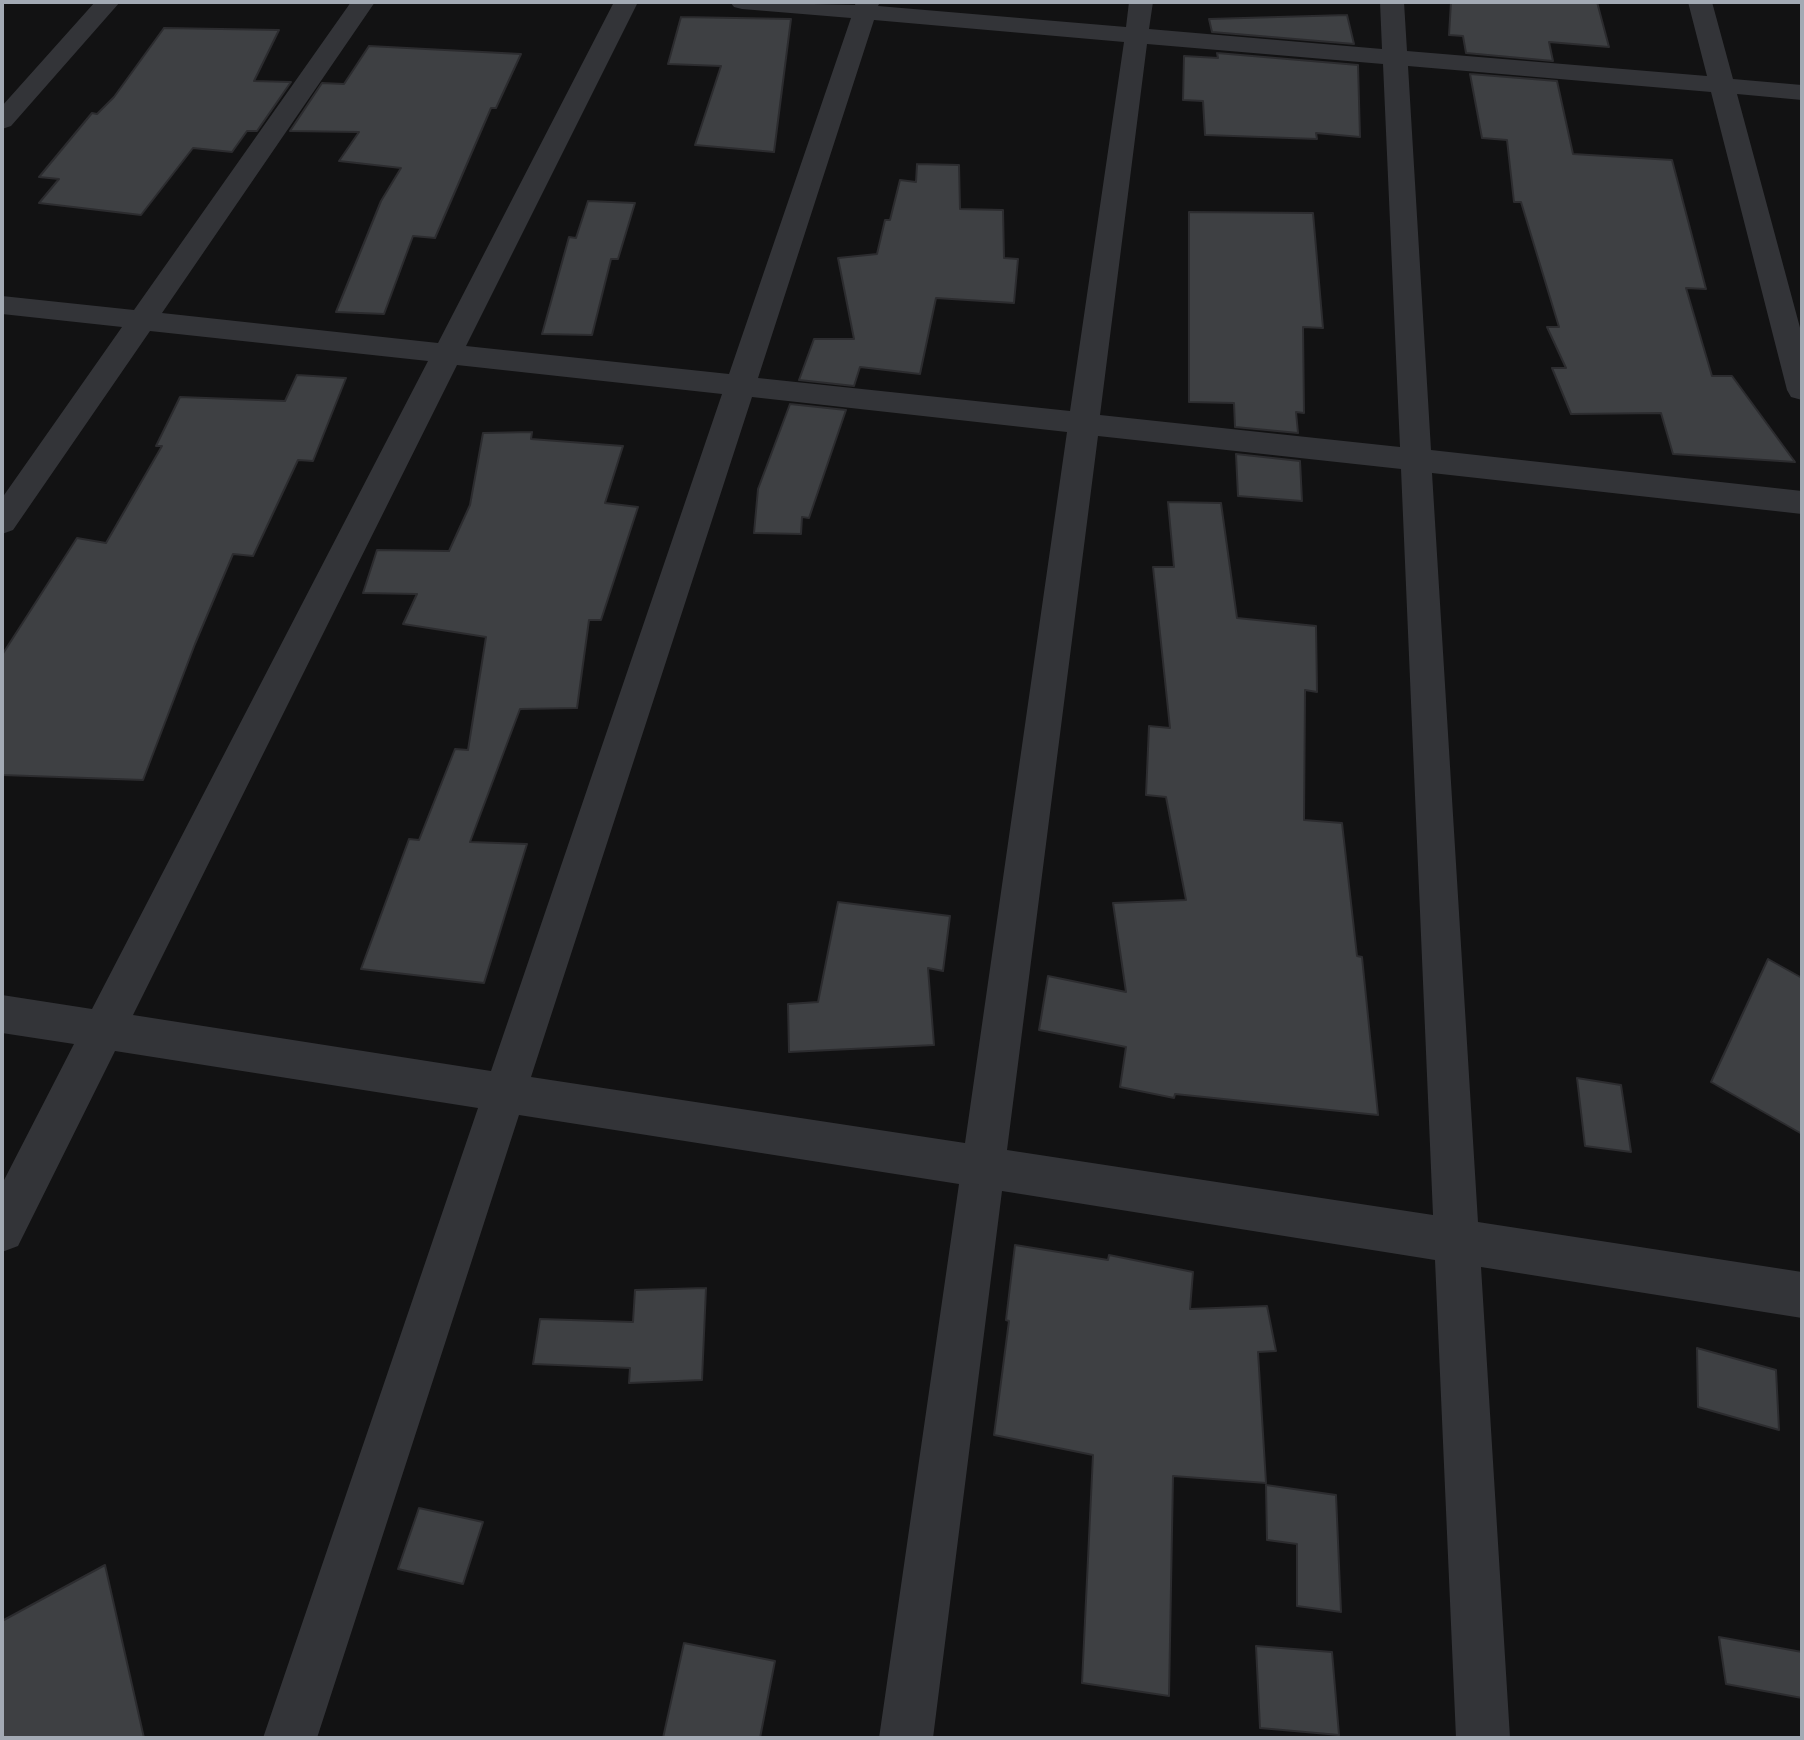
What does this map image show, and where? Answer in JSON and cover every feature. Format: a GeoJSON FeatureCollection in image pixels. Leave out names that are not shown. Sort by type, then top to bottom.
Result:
{"type":"FeatureCollection","features":[{"type":"Feature","properties":{"kind":"street"},"geometry":{"type":"LineString","coordinates":[[2,121],[108,2]]}},
{"type":"Feature","properties":{"kind":"street"},"geometry":{"type":"LineString","coordinates":[[2,522],[363,2]]}},
{"type":"Feature","properties":{"kind":"street"},"geometry":{"type":"LineString","coordinates":[[2,1230],[626,2]]}},
{"type":"Feature","properties":{"kind":"street"},"geometry":{"type":"LineString","coordinates":[[742,2],[1138,19],[1395,58],[1802,92]]}},
{"type":"Feature","properties":{"kind":"street"},"geometry":{"type":"LineString","coordinates":[[1392,2],[1483,1738]]}},
{"type":"Feature","properties":{"kind":"street"},"geometry":{"type":"LineString","coordinates":[[1700,2],[1802,390]]}},
{"type":"Feature","properties":{"kind":"street"},"geometry":{"type":"LineString","coordinates":[[290,1738],[866,7]]}},
{"type":"Feature","properties":{"kind":"street"},"geometry":{"type":"LineString","coordinates":[[906,1738],[1138,19]]}},
{"type":"Feature","properties":{"kind":"street"},"geometry":{"type":"LineString","coordinates":[[2,305],[1802,502]]}},
{"type":"Feature","properties":{"kind":"street"},"geometry":{"type":"LineString","coordinates":[[2,1014],[1802,1295]]}},
{"type":"Feature","properties":{"kind":"building"},"geometry":{"type":"Polygon","coordinates":[[[1451,2],[1597,2],[1609,47],[1549,42],[1553,61],[1466,53],[1463,36],[1449,35],[1451,2]]]}},
{"type":"Feature","properties":{"kind":"building"},"geometry":{"type":"Polygon","coordinates":[[[1347,15],[1354,44],[1212,32],[1209,19],[1347,15]]]}},
{"type":"Feature","properties":{"kind":"building"},"geometry":{"type":"Polygon","coordinates":[[[681,17],[791,19],[774,152],[695,145],[721,66],[668,64],[681,17]]]}},
{"type":"Feature","properties":{"kind":"building"},"geometry":{"type":"Polygon","coordinates":[[[164,28],[279,30],[254,81],[291,82],[257,131],[247,131],[232,152],[193,148],[141,215],[39,203],[59,179],[39,177],[92,113],[97,114],[114,97],[164,28]]]}},
{"type":"Feature","properties":{"kind":"building"},"geometry":{"type":"Polygon","coordinates":[[[369,46],[521,54],[496,108],[491,108],[435,238],[413,236],[384,314],[336,312],[381,201],[401,168],[339,161],[359,132],[290,131],[322,83],[344,84],[369,46]]]}},
{"type":"Feature","properties":{"kind":"building"},"geometry":{"type":"Polygon","coordinates":[[[1217,53],[1358,65],[1360,137],[1316,133],[1317,139],[1205,135],[1203,101],[1183,100],[1184,56],[1218,58],[1217,53]]]}},
{"type":"Feature","properties":{"kind":"building"},"geometry":{"type":"Polygon","coordinates":[[[1470,74],[1557,81],[1573,154],[1672,160],[1706,289],[1686,288],[1712,376],[1732,376],[1795,462],[1673,454],[1661,413],[1571,414],[1552,368],[1566,368],[1547,327],[1559,327],[1521,202],[1514,202],[1507,140],[1482,138],[1470,74]]]}},
{"type":"Feature","properties":{"kind":"building"},"geometry":{"type":"Polygon","coordinates":[[[917,164],[959,165],[960,209],[1003,210],[1004,258],[1018,259],[1014,303],[936,298],[920,374],[860,367],[854,386],[799,380],[814,339],[854,339],[838,258],[877,254],[885,220],[890,220],[900,180],[916,182],[917,164]]]}},
{"type":"Feature","properties":{"kind":"building"},"geometry":{"type":"Polygon","coordinates":[[[588,201],[635,203],[618,259],[611,259],[592,335],[542,334],[569,237],[576,238],[588,201]]]}},
{"type":"Feature","properties":{"kind":"building"},"geometry":{"type":"Polygon","coordinates":[[[1189,212],[1313,213],[1323,328],[1303,327],[1304,413],[1296,412],[1298,433],[1235,427],[1234,403],[1189,402],[1189,212]]]}},
{"type":"Feature","properties":{"kind":"building"},"geometry":{"type":"Polygon","coordinates":[[[297,375],[346,378],[313,461],[298,460],[253,556],[233,554],[143,780],[2,775],[2,655],[77,538],[106,543],[162,446],[156,446],[180,397],[285,401],[297,375]]]}},
{"type":"Feature","properties":{"kind":"building"},"geometry":{"type":"Polygon","coordinates":[[[790,404],[846,410],[809,518],[802,517],[801,534],[754,533],[758,489],[790,404]]]}},
{"type":"Feature","properties":{"kind":"building"},"geometry":{"type":"Polygon","coordinates":[[[532,432],[531,439],[623,446],[605,503],[638,507],[601,620],[589,620],[577,708],[520,709],[470,842],[527,844],[484,983],[361,969],[409,839],[419,840],[455,749],[468,750],[486,637],[403,624],[417,594],[363,593],[377,550],[449,551],[470,505],[483,433],[532,432]]]}},
{"type":"Feature","properties":{"kind":"building"},"geometry":{"type":"Polygon","coordinates":[[[1236,454],[1300,461],[1302,501],[1238,496],[1236,454]]]}},
{"type":"Feature","properties":{"kind":"building"},"geometry":{"type":"Polygon","coordinates":[[[1168,502],[1221,503],[1237,618],[1316,626],[1317,692],[1305,690],[1304,820],[1342,823],[1357,956],[1362,957],[1378,1115],[1175,1094],[1174,1098],[1120,1087],[1126,1047],[1039,1030],[1048,976],[1126,992],[1113,903],[1186,900],[1166,797],[1146,795],[1149,726],[1170,728],[1153,567],[1174,567],[1168,502]]]}},
{"type":"Feature","properties":{"kind":"building"},"geometry":{"type":"Polygon","coordinates":[[[838,902],[950,916],[943,971],[928,968],[934,1045],[789,1052],[788,1004],[818,1002],[838,902]]]}},
{"type":"Feature","properties":{"kind":"building"},"geometry":{"type":"Polygon","coordinates":[[[1768,959],[1802,978],[1802,1134],[1711,1082],[1768,959]]]}},
{"type":"Feature","properties":{"kind":"building"},"geometry":{"type":"Polygon","coordinates":[[[1577,1078],[1621,1085],[1631,1152],[1585,1146],[1577,1078]]]}},
{"type":"Feature","properties":{"kind":"building"},"geometry":{"type":"Polygon","coordinates":[[[1015,1245],[1108,1260],[1109,1255],[1193,1272],[1190,1309],[1267,1306],[1276,1351],[1258,1352],[1266,1483],[1173,1476],[1169,1696],[1082,1683],[1093,1455],[994,1435],[1009,1321],[1006,1320],[1015,1245]]]}},
{"type":"Feature","properties":{"kind":"building"},"geometry":{"type":"Polygon","coordinates":[[[706,1288],[702,1380],[629,1383],[630,1368],[533,1364],[540,1319],[633,1322],[635,1290],[706,1288]]]}},
{"type":"Feature","properties":{"kind":"building"},"geometry":{"type":"Polygon","coordinates":[[[1697,1348],[1776,1370],[1779,1430],[1698,1407],[1697,1348]]]}},
{"type":"Feature","properties":{"kind":"building"},"geometry":{"type":"Polygon","coordinates":[[[1266,1485],[1336,1495],[1341,1612],[1297,1606],[1297,1544],[1267,1540],[1266,1485]]]}},
{"type":"Feature","properties":{"kind":"building"},"geometry":{"type":"Polygon","coordinates":[[[419,1508],[483,1522],[463,1584],[398,1569],[419,1508]]]}},
{"type":"Feature","properties":{"kind":"building"},"geometry":{"type":"Polygon","coordinates":[[[105,1565],[144,1738],[2,1738],[2,1621],[105,1565]]]}},
{"type":"Feature","properties":{"kind":"building"},"geometry":{"type":"Polygon","coordinates":[[[1719,1637],[1802,1652],[1802,1698],[1726,1684],[1719,1637]]]}},
{"type":"Feature","properties":{"kind":"building"},"geometry":{"type":"Polygon","coordinates":[[[684,1643],[775,1661],[760,1738],[663,1738],[684,1643]]]}},
{"type":"Feature","properties":{"kind":"building"},"geometry":{"type":"Polygon","coordinates":[[[1256,1646],[1332,1652],[1339,1735],[1260,1728],[1256,1646]]]}}]}
